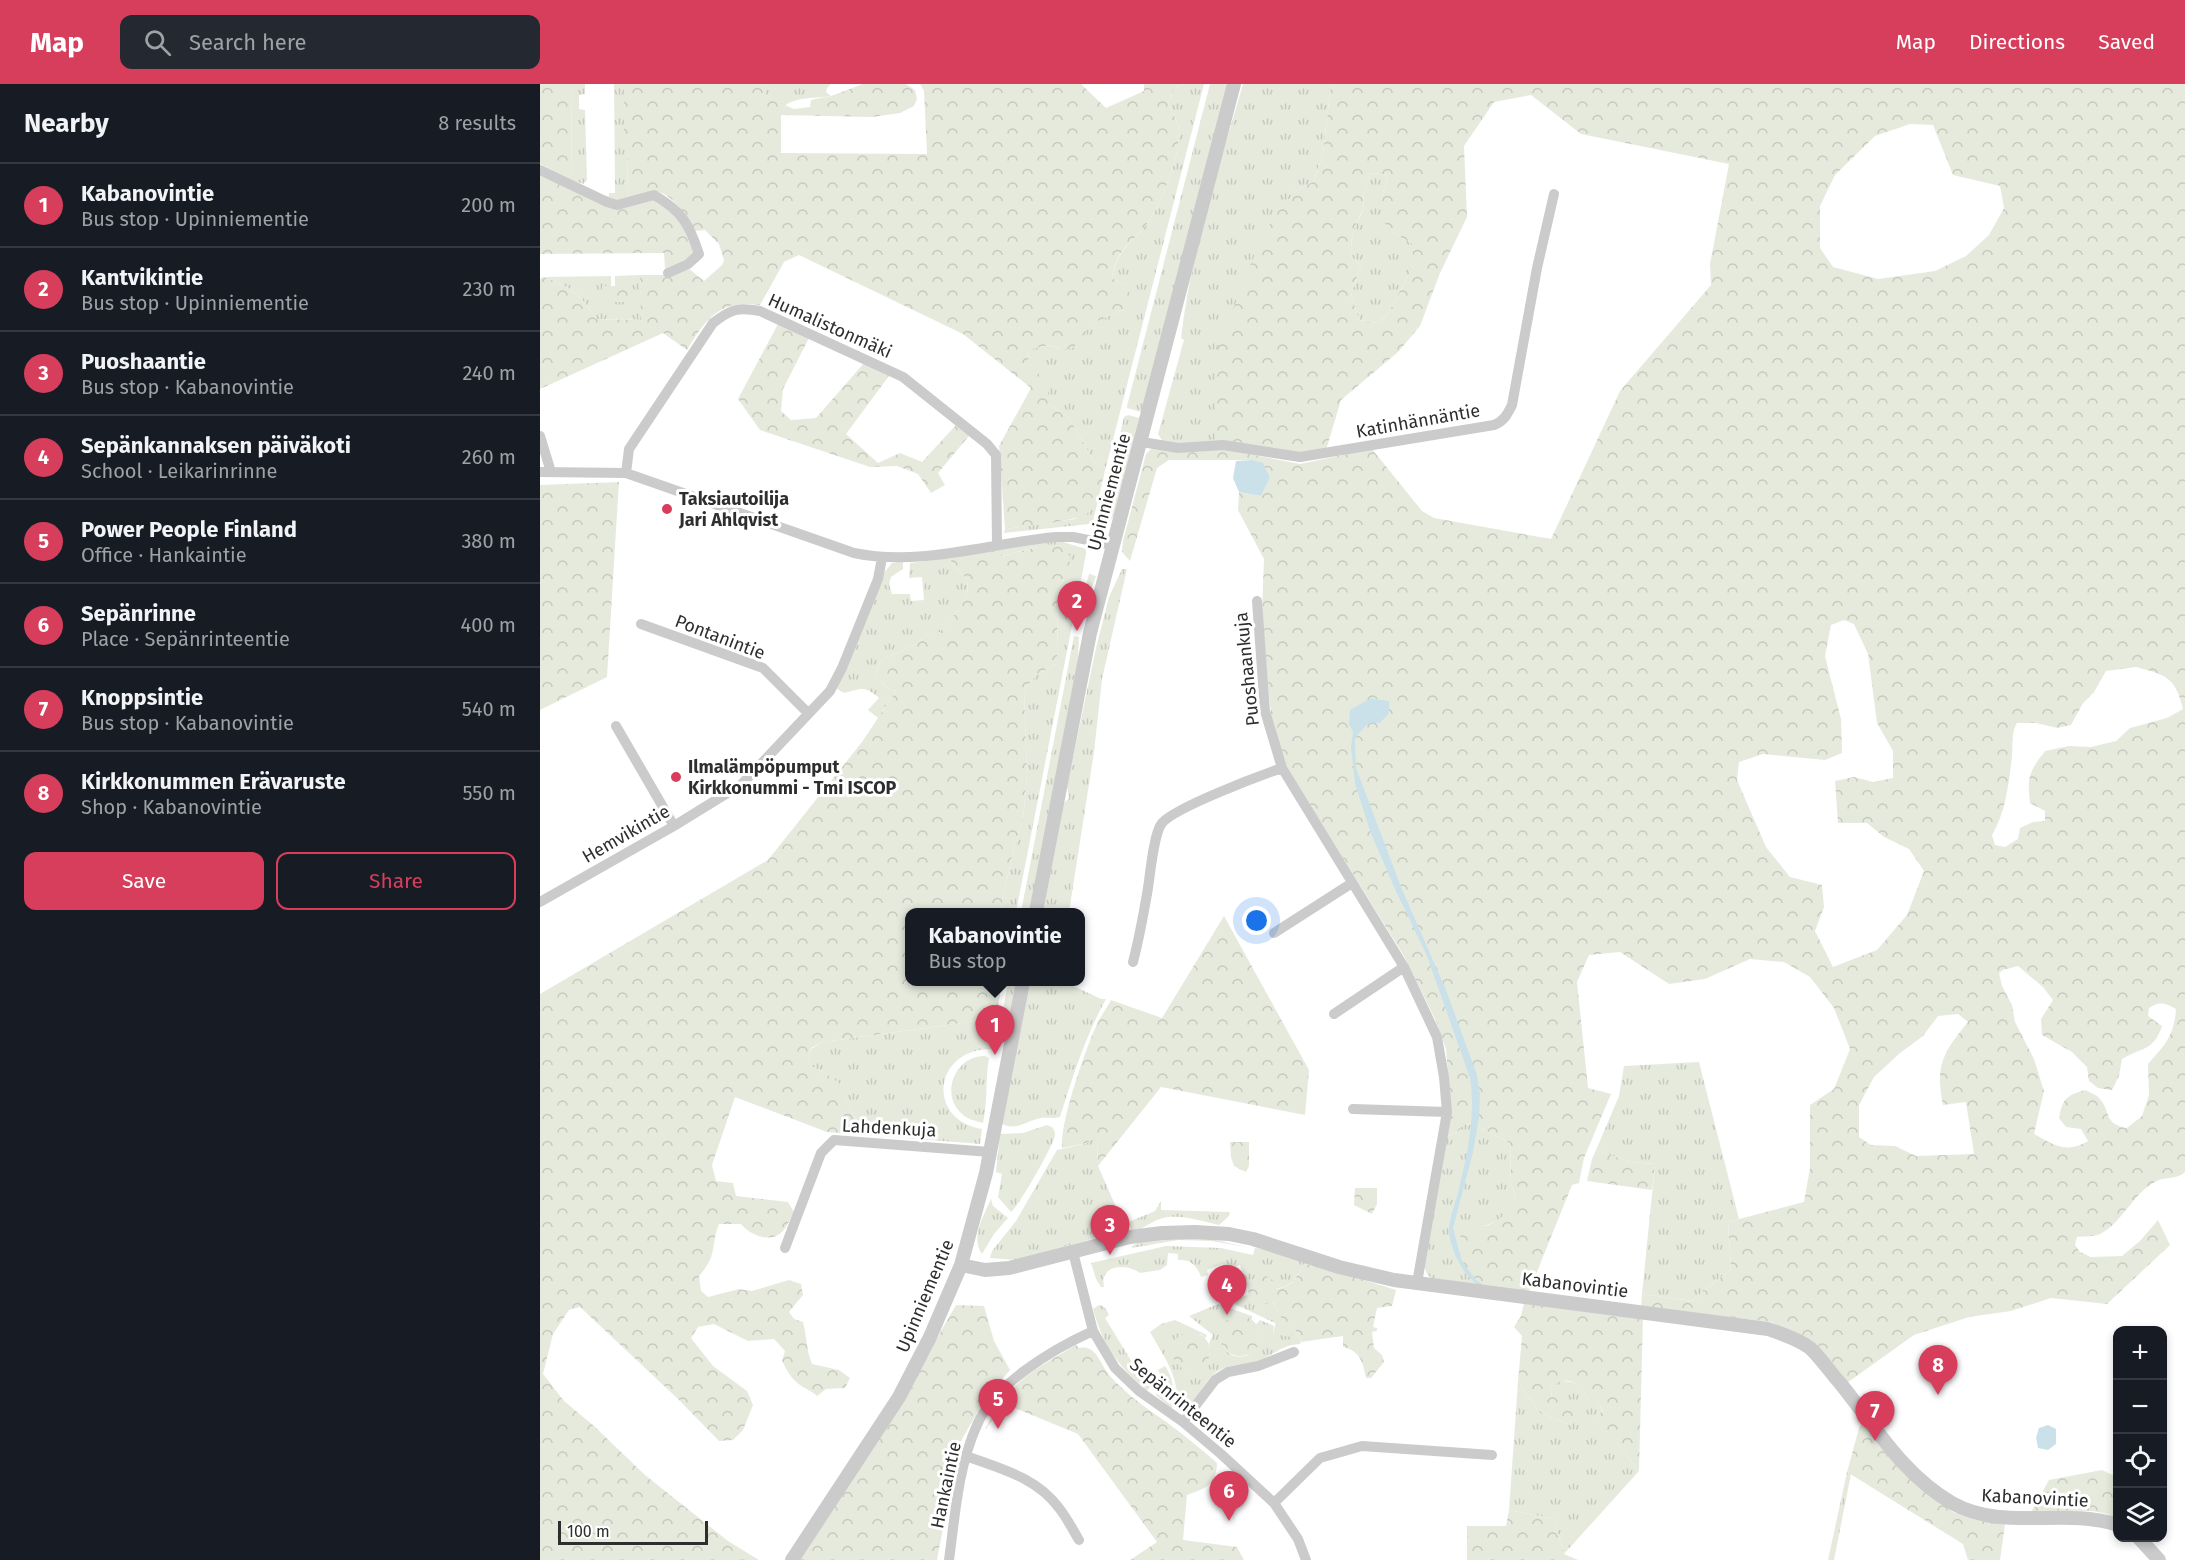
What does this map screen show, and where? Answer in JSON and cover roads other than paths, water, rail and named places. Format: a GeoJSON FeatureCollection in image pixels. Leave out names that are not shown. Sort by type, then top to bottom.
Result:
{"type":"FeatureCollection","features":[{"type":"Feature","properties":{"kind":"street","name":"Upinniementie"},"geometry":{"type":"LineString","coordinates":[[1037,908],[1090,633],[1142,442],[1234,84]]}},
{"type":"Feature","properties":{"kind":"street"},"geometry":{"type":"LineString","coordinates":[[540,170],[617,205],[654,195],[675,209],[687,222],[699,254],[688,264],[668,273]]}},
{"type":"Feature","properties":{"kind":"street","name":"Katinhännäntie"},"geometry":{"type":"LineString","coordinates":[[1142,442],[1178,448],[1223,445],[1300,457],[1500,422],[1507,416],[1512,405],[1537,268],[1554,194]]}},
{"type":"Feature","properties":{"kind":"street","name":"Humalistonmäki"},"geometry":{"type":"LineString","coordinates":[[626,473],[629,449],[713,323],[728,312],[743,308],[750,309],[760,311],[903,377],[987,444],[996,455],[996,544]]}},
{"type":"Feature","properties":{"kind":"street"},"geometry":{"type":"LineString","coordinates":[[540,436],[546,472],[626,473],[847,550],[882,558],[918,557],[1048,538],[1073,537],[1113,545]]}},
{"type":"Feature","properties":{"kind":"street","name":"Hemvikintie"},"geometry":{"type":"LineString","coordinates":[[540,902],[742,784],[830,691],[842,668],[878,579],[882,558]]}},
{"type":"Feature","properties":{"kind":"street","name":"Puoshaankuja"},"geometry":{"type":"LineString","coordinates":[[1257,601],[1265,711],[1282,768],[1404,967],[1437,1037],[1447,1112],[1417,1284]]}},
{"type":"Feature","properties":{"kind":"street","name":"Pontanintie"},"geometry":{"type":"LineString","coordinates":[[641,624],[763,668],[808,712]]}},
{"type":"Feature","properties":{"kind":"street"},"geometry":{"type":"LineString","coordinates":[[616,726],[674,825]]}},
{"type":"Feature","properties":{"kind":"street"},"geometry":{"type":"LineString","coordinates":[[1133,962],[1140,934],[1154,846],[1158,828],[1162,822],[1178,811],[1282,768]]}},
{"type":"Feature","properties":{"kind":"street"},"geometry":{"type":"LineString","coordinates":[[1274,933],[1352,883]]}},
{"type":"Feature","properties":{"kind":"street"},"geometry":{"type":"LineString","coordinates":[[1334,1014],[1404,967]]}},
{"type":"Feature","properties":{"kind":"street","name":"Upinniementie"},"geometry":{"type":"LineString","coordinates":[[792,1560],[899,1397],[930,1337],[961,1265],[977,1211],[991,1148],[1022,986]]}},
{"type":"Feature","properties":{"kind":"street"},"geometry":{"type":"LineString","coordinates":[[1353,1109],[1447,1112]]}},
{"type":"Feature","properties":{"kind":"street","name":"Lahdenkuja"},"geometry":{"type":"LineString","coordinates":[[785,1248],[821,1153],[834,1140],[991,1148]]}},
{"type":"Feature","properties":{"kind":"street","name":"Kabanovintie"},"geometry":{"type":"LineString","coordinates":[[961,1265],[992,1270],[1130,1237],[1162,1233],[1228,1234],[1252,1239],[1378,1277],[1417,1284],[1768,1329],[1809,1348],[1910,1471],[1921,1482],[1952,1503],[1977,1515],[2026,1519],[2093,1518],[2113,1524]]}},
{"type":"Feature","properties":{"kind":"street","name":"Sepänrinteentie"},"geometry":{"type":"LineString","coordinates":[[1073,1252],[1093,1331],[1115,1368],[1139,1391],[1183,1422],[1274,1503],[1298,1539],[1306,1560]]}},
{"type":"Feature","properties":{"kind":"street","name":"Hankaintie"},"geometry":{"type":"LineString","coordinates":[[949,1560],[966,1456],[977,1424],[994,1399],[1046,1356],[1093,1331]]}},
{"type":"Feature","properties":{"kind":"street"},"geometry":{"type":"LineString","coordinates":[[1183,1422],[1215,1380],[1227,1372],[1258,1366],[1294,1352]]}},
{"type":"Feature","properties":{"kind":"street"},"geometry":{"type":"LineString","coordinates":[[1274,1503],[1320,1458],[1362,1446],[1492,1455]]}},
{"type":"Feature","properties":{"kind":"street"},"geometry":{"type":"LineString","coordinates":[[966,1456],[1019,1474],[1044,1491],[1060,1509],[1079,1540]]}},
{"type":"Feature","properties":{"kind":"street"},"geometry":{"type":"LineString","coordinates":[[2143,1542],[2159,1560]]}},
{"type":"Feature","properties":{"kind":"water"},"geometry":{"type":"Polygon","coordinates":[[[1252,460],[1263,463],[1270,478],[1261,496],[1239,492],[1233,478],[1236,461],[1252,460]]]}},
{"type":"Feature","properties":{"kind":"water"},"geometry":{"type":"Polygon","coordinates":[[[1371,698],[1389,701],[1389,713],[1380,723],[1369,723],[1358,734],[1355,740],[1356,768],[1401,887],[1446,990],[1477,1075],[1480,1094],[1479,1118],[1473,1152],[1453,1228],[1462,1261],[1475,1279],[1487,1288],[1472,1280],[1460,1264],[1452,1246],[1449,1229],[1470,1136],[1472,1093],[1470,1078],[1427,956],[1370,831],[1355,783],[1351,747],[1353,732],[1349,724],[1350,710],[1371,698]]]}},
{"type":"Feature","properties":{"kind":"water"},"geometry":{"type":"Polygon","coordinates":[[[2048,1425],[2056,1429],[2056,1444],[2048,1450],[2038,1448],[2036,1438],[2039,1428],[2048,1425]]]}},
{"type":"Feature","properties":{"kind":"place","name":"Taksiautoilija Jari Ahlqvist"},"geometry":{"type":"Point","coordinates":[667,509]}},
{"type":"Feature","properties":{"kind":"place","name":"Kantvikintie"},"geometry":{"type":"Point","coordinates":[1077,631]}},
{"type":"Feature","properties":{"kind":"place","name":"Ilmalämpöpumput Kirkkonummi - Tmi ISCOP"},"geometry":{"type":"Point","coordinates":[676,777]}},
{"type":"Feature","properties":{"kind":"place","name":"Kabanovintie"},"geometry":{"type":"Point","coordinates":[995,1055]}},
{"type":"Feature","properties":{"kind":"place","name":"Puoshaantie"},"geometry":{"type":"Point","coordinates":[1110,1255]}},
{"type":"Feature","properties":{"kind":"place","name":"Sepänkannaksen päiväkoti"},"geometry":{"type":"Point","coordinates":[1227,1315]}},
{"type":"Feature","properties":{"kind":"place","name":"Kirkkonummen Erävaruste"},"geometry":{"type":"Point","coordinates":[1938,1395]}},
{"type":"Feature","properties":{"kind":"place","name":"Power People Finland"},"geometry":{"type":"Point","coordinates":[998,1429]}},
{"type":"Feature","properties":{"kind":"place","name":"Knoppsintie"},"geometry":{"type":"Point","coordinates":[1875,1441]}},
{"type":"Feature","properties":{"kind":"place","name":"Sepänrinne"},"geometry":{"type":"Point","coordinates":[1229,1521]}}]}
